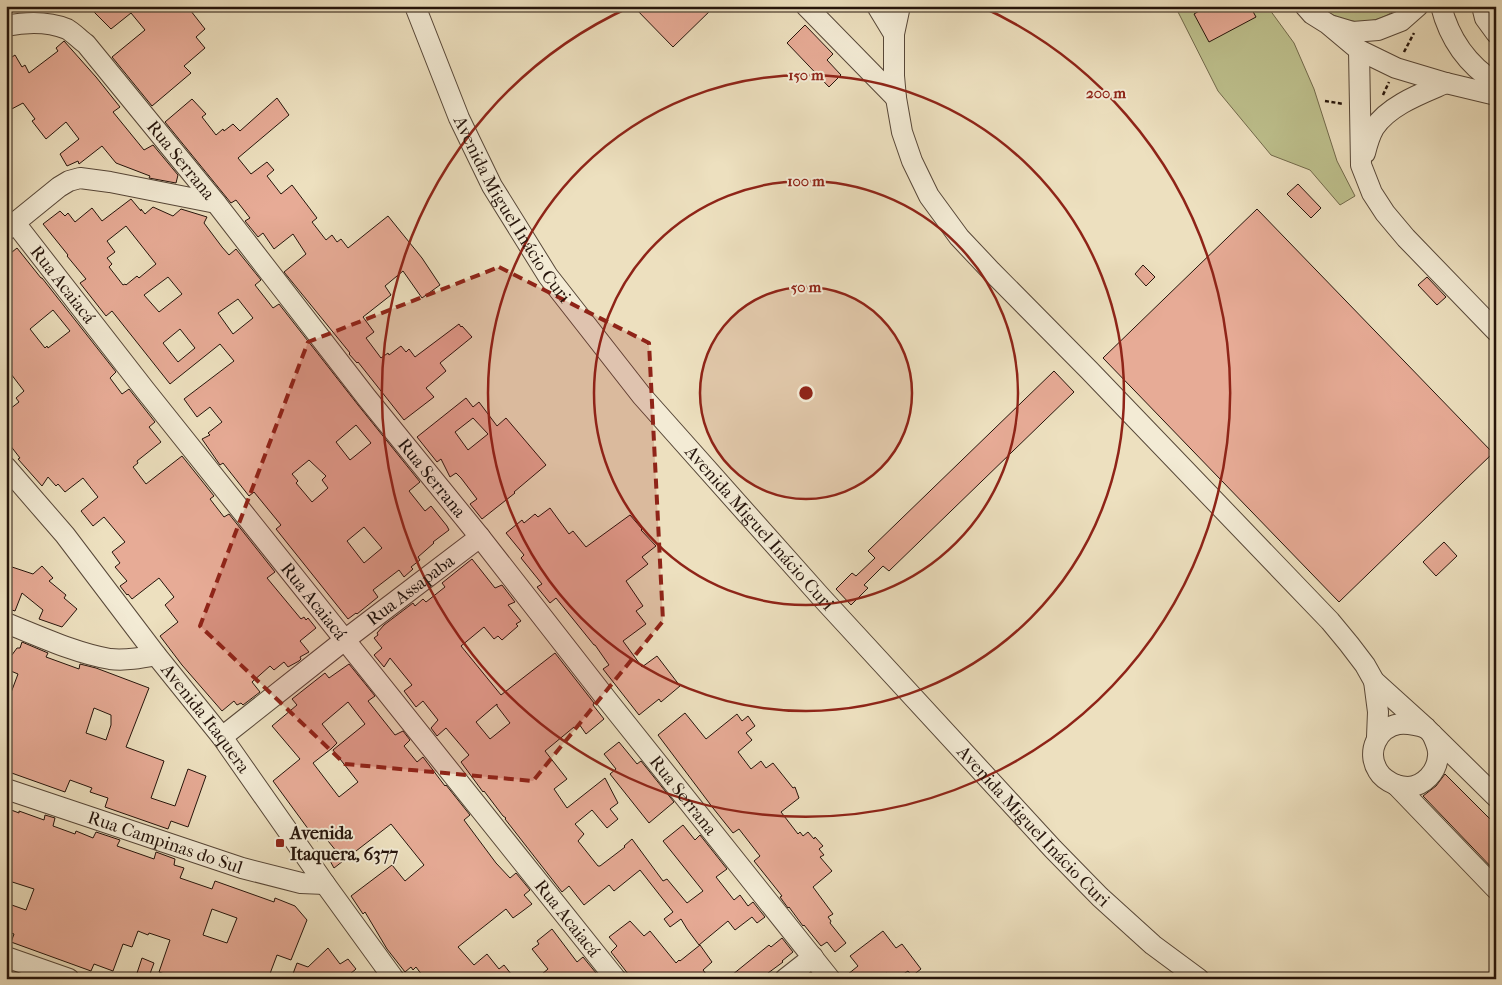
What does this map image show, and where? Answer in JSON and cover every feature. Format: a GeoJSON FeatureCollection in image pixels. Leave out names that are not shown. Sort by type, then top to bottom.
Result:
{"type":"FeatureCollection","features":[{"type":"Feature","properties":{"kind":"street","name":"Avenida Miguel Inácio Curi"},"geometry":{"type":"LineString","coordinates":[[415,6],[459,118],[492,186],[548,276],[642,396],[821,597],[1053,849],[1100,897],[1146,939],[1199,979]]}},
{"type":"Feature","properties":{"kind":"street"},"geometry":{"type":"LineString","coordinates":[[806,6],[896,98]]}},
{"type":"Feature","properties":{"kind":"street"},"geometry":{"type":"LineString","coordinates":[[877,6],[894,34]]}},
{"type":"Feature","properties":{"kind":"street"},"geometry":{"type":"LineString","coordinates":[[900,6],[894,34],[894,76],[902,132],[912,161],[929,196],[959,237],[1330,622],[1360,658],[1374,682],[1429,730],[1496,797]]}},
{"type":"Feature","properties":{"kind":"street"},"geometry":{"type":"LineString","coordinates":[[1305,6],[1312,14],[1328,24],[1359,50],[1396,68],[1496,95]]}},
{"type":"Feature","properties":{"kind":"street"},"geometry":{"type":"LineString","coordinates":[[1328,24],[1353,32],[1378,30],[1402,21],[1418,6]]}},
{"type":"Feature","properties":{"kind":"street"},"geometry":{"type":"LineString","coordinates":[[1441,6],[1453,38],[1465,56],[1482,74],[1496,84]]}},
{"type":"Feature","properties":{"kind":"street"},"geometry":{"type":"LineString","coordinates":[[1482,6],[1485,18],[1496,33]]}},
{"type":"Feature","properties":{"kind":"street","name":"Rua Serrana"},"geometry":{"type":"LineString","coordinates":[[6,26],[24,23],[50,24],[68,30],[86,44],[216,203],[367,398],[480,537],[830,979]]}},
{"type":"Feature","properties":{"kind":"street"},"geometry":{"type":"LineString","coordinates":[[1359,50],[1361,165],[1372,193],[1406,238],[1496,331]]}},
{"type":"Feature","properties":{"kind":"street"},"geometry":{"type":"LineString","coordinates":[[1361,165],[1375,127],[1388,113],[1404,102],[1446,83]]}},
{"type":"Feature","properties":{"kind":"street"},"geometry":{"type":"LineString","coordinates":[[11,226],[59,187],[69,181],[80,178],[216,203]]}},
{"type":"Feature","properties":{"kind":"street","name":"Rua Acaiacá"},"geometry":{"type":"LineString","coordinates":[[11,226],[346,639],[616,979]]}},
{"type":"Feature","properties":{"kind":"street","name":"Avenida Itaquera"},"geometry":{"type":"LineString","coordinates":[[6,467],[65,535],[222,738],[394,979]]}},
{"type":"Feature","properties":{"kind":"street","name":"Rua Assapaba"},"geometry":{"type":"LineString","coordinates":[[222,738],[346,639],[480,537]]}},
{"type":"Feature","properties":{"kind":"street"},"geometry":{"type":"LineString","coordinates":[[6,623],[86,653],[111,659],[134,659],[156,655]]}},
{"type":"Feature","properties":{"kind":"street"},"geometry":{"type":"LineString","coordinates":[[1374,682],[1378,712],[1378,737],[1373,750],[1378,772],[1396,786],[1496,889]]}},
{"type":"Feature","properties":{"kind":"street"},"geometry":{"type":"LineString","coordinates":[[1378,737],[1390,727],[1400,724],[1413,724],[1429,730],[1437,745],[1438,756],[1436,766],[1430,777],[1421,783],[1408,787],[1396,786]]}},
{"type":"Feature","properties":{"kind":"street","name":"Rua Campinas do Sul"},"geometry":{"type":"LineString","coordinates":[[6,789],[242,868],[301,883],[325,884]]}},
{"type":"Feature","properties":{"kind":"street"},"geometry":{"type":"LineString","coordinates":[[6,957],[69,979]]}},
{"type":"Feature","properties":{"kind":"street"},"geometry":{"type":"LineString","coordinates":[[785,979],[813,957]]}},
{"type":"Feature","properties":{"kind":"highlighted area"},"geometry":{"type":"Polygon","coordinates":[[[499,267],[649,343],[663,621],[533,781],[345,764],[200,626],[308,342],[499,267]]]}},
{"type":"Feature","properties":{"kind":"green space"},"geometry":{"type":"Polygon","coordinates":[[[1175,6],[1267,6],[1294,43],[1314,89],[1337,161],[1355,196],[1340,205],[1310,170],[1271,155],[1218,91],[1175,6]]]}},
{"type":"Feature","properties":{"kind":"green space"},"geometry":{"type":"Polygon","coordinates":[[[1318,6],[1401,6],[1380,18],[1360,22],[1339,18],[1318,6]]]}},
{"type":"Feature","properties":{"kind":"building"},"geometry":{"type":"Polygon","coordinates":[[[88,6],[187,6],[205,29],[196,37],[205,48],[184,66],[191,73],[152,106],[112,57],[145,30],[131,13],[111,29],[88,6]]]}},
{"type":"Feature","properties":{"kind":"building"},"geometry":{"type":"Polygon","coordinates":[[[633,6],[715,6],[673,47],[633,6]]]}},
{"type":"Feature","properties":{"kind":"building"},"geometry":{"type":"Polygon","coordinates":[[[1208,6],[1250,6],[1256,17],[1209,42],[1194,14],[1208,6]]]}},
{"type":"Feature","properties":{"kind":"building"},"geometry":{"type":"Polygon","coordinates":[[[805,25],[833,54],[827,60],[841,75],[829,87],[787,43],[805,25]]]}},
{"type":"Feature","properties":{"kind":"building"},"geometry":{"type":"Polygon","coordinates":[[[64,41],[120,107],[113,112],[144,150],[153,145],[178,175],[176,183],[149,178],[150,176],[116,163],[102,146],[79,164],[78,161],[67,166],[60,154],[79,139],[66,122],[46,139],[32,121],[35,119],[23,103],[6,112],[6,61],[15,55],[22,67],[25,65],[29,73],[58,51],[56,48],[64,41]]]}},
{"type":"Feature","properties":{"kind":"building"},"geometry":{"type":"Polygon","coordinates":[[[277,98],[289,115],[238,158],[251,174],[267,162],[274,170],[267,176],[281,194],[292,185],[317,218],[312,222],[326,240],[332,235],[337,242],[341,239],[348,248],[388,216],[422,258],[440,285],[422,298],[403,271],[385,286],[391,295],[363,317],[374,332],[366,338],[381,358],[388,353],[389,355],[401,346],[406,352],[409,349],[415,357],[459,324],[472,337],[440,363],[446,371],[426,388],[434,397],[404,420],[284,272],[306,254],[293,234],[274,249],[263,233],[258,237],[245,221],[250,218],[236,200],[231,203],[165,122],[192,99],[206,114],[202,117],[216,135],[233,124],[240,131],[277,98]]]}},
{"type":"Feature","properties":{"kind":"building"},"geometry":{"type":"Polygon","coordinates":[[[1298,184],[1321,208],[1311,218],[1287,194],[1298,184]]]}},
{"type":"Feature","properties":{"kind":"building"},"geometry":{"type":"Polygon","coordinates":[[[131,199],[145,214],[153,207],[173,216],[181,209],[207,217],[204,223],[222,247],[229,255],[236,249],[261,280],[255,285],[273,308],[279,304],[420,482],[409,491],[425,511],[431,506],[449,530],[418,557],[420,560],[411,567],[413,569],[404,577],[399,570],[373,590],[378,597],[357,614],[348,619],[276,529],[281,525],[254,492],[249,496],[223,463],[220,465],[202,439],[210,435],[208,433],[222,422],[210,407],[197,417],[184,399],[234,361],[220,344],[170,384],[112,311],[106,316],[80,283],[86,279],[43,224],[60,211],[65,216],[68,213],[75,222],[92,208],[102,221],[131,199]],[[126,226],[107,241],[115,252],[107,258],[112,264],[109,267],[123,285],[126,285],[137,276],[139,278],[156,264],[126,226]],[[168,277],[144,295],[159,312],[182,294],[168,277]],[[238,299],[218,313],[233,334],[253,318],[238,299]],[[180,329],[163,343],[178,362],[195,348],[180,329]],[[356,425],[336,442],[350,460],[371,443],[356,425]],[[309,460],[292,474],[298,481],[296,483],[312,502],[328,488],[322,480],[326,476],[309,460]],[[364,527],[347,541],[364,563],[382,548],[364,527]]]}},
{"type":"Feature","properties":{"kind":"building"},"geometry":{"type":"Polygon","coordinates":[[[1257,209],[1493,453],[1339,602],[1103,358],[1257,209]]]}},
{"type":"Feature","properties":{"kind":"building"},"geometry":{"type":"Polygon","coordinates":[[[17,248],[116,372],[110,378],[122,394],[129,389],[155,422],[149,427],[161,442],[137,461],[138,463],[133,467],[146,484],[182,456],[214,496],[210,499],[224,517],[229,514],[275,572],[267,578],[301,619],[304,617],[306,620],[308,618],[316,628],[300,641],[309,652],[300,657],[299,661],[288,667],[284,662],[274,670],[270,666],[252,682],[260,692],[243,705],[241,703],[237,705],[234,701],[222,711],[182,665],[160,636],[178,622],[165,605],[174,597],[159,578],[132,599],[120,586],[127,581],[115,567],[120,563],[112,552],[125,542],[104,517],[93,526],[81,511],[98,497],[83,478],[65,492],[48,477],[42,486],[18,459],[20,458],[6,440],[6,412],[19,402],[16,398],[24,391],[11,374],[6,378],[6,257],[17,248]],[[53,310],[30,329],[45,348],[47,346],[48,348],[70,331],[53,310]]]}},
{"type":"Feature","properties":{"kind":"building"},"geometry":{"type":"Polygon","coordinates":[[[1143,265],[1155,277],[1146,286],[1135,274],[1143,265]]]}},
{"type":"Feature","properties":{"kind":"building"},"geometry":{"type":"Polygon","coordinates":[[[1427,277],[1446,297],[1437,305],[1418,285],[1427,277]]]}},
{"type":"Feature","properties":{"kind":"building"},"geometry":{"type":"Polygon","coordinates":[[[1054,371],[1074,392],[889,571],[883,566],[864,585],[868,588],[851,605],[836,589],[852,573],[856,576],[875,558],[868,551],[1054,371]]]}},
{"type":"Feature","properties":{"kind":"building"},"geometry":{"type":"Polygon","coordinates":[[[466,398],[473,407],[479,402],[497,426],[506,418],[546,465],[482,519],[470,504],[477,499],[461,478],[456,473],[450,477],[441,459],[437,462],[417,437],[466,398]],[[473,418],[455,432],[468,450],[488,434],[473,418]]]}},
{"type":"Feature","properties":{"kind":"building"},"geometry":{"type":"Polygon","coordinates":[[[550,508],[569,534],[573,531],[586,547],[630,515],[656,546],[642,557],[648,564],[626,581],[643,606],[636,611],[646,624],[623,641],[642,667],[657,656],[680,686],[661,702],[659,699],[639,715],[603,669],[609,665],[595,645],[556,598],[550,603],[537,587],[542,584],[521,558],[524,555],[506,533],[522,520],[524,523],[535,514],[538,517],[550,508]]]}},
{"type":"Feature","properties":{"kind":"building"},"geometry":{"type":"Polygon","coordinates":[[[1444,542],[1457,556],[1436,576],[1423,562],[1444,542]]]}},
{"type":"Feature","properties":{"kind":"building"},"geometry":{"type":"Polygon","coordinates":[[[472,559],[495,588],[502,585],[515,602],[508,605],[521,621],[502,640],[498,636],[494,639],[484,627],[461,646],[501,695],[555,653],[594,703],[593,705],[604,719],[586,734],[579,724],[545,751],[567,779],[554,789],[567,808],[605,778],[618,803],[610,809],[618,819],[607,828],[592,810],[575,824],[584,834],[578,841],[598,866],[625,847],[632,839],[663,881],[667,879],[687,903],[703,891],[663,841],[683,825],[695,840],[700,835],[727,869],[716,877],[734,900],[740,895],[748,906],[753,902],[765,917],[757,923],[752,917],[735,930],[728,921],[699,945],[681,919],[670,927],[664,919],[673,912],[640,870],[614,891],[609,885],[584,905],[569,886],[562,892],[461,762],[469,755],[446,728],[437,736],[431,728],[438,720],[423,701],[416,707],[404,691],[412,685],[390,658],[384,667],[374,655],[382,648],[374,638],[384,625],[413,603],[415,606],[423,599],[426,602],[445,587],[442,583],[472,559]],[[497,704],[476,722],[490,739],[510,723],[497,704]]]}},
{"type":"Feature","properties":{"kind":"building"},"geometry":{"type":"Polygon","coordinates":[[[6,565],[33,574],[42,566],[53,578],[49,581],[66,595],[64,598],[77,609],[62,627],[39,619],[43,610],[22,593],[15,611],[6,608],[6,565]]]}},
{"type":"Feature","properties":{"kind":"building"},"geometry":{"type":"Polygon","coordinates":[[[22,642],[48,653],[46,657],[79,669],[80,664],[96,668],[149,688],[126,747],[164,761],[151,798],[175,806],[188,769],[206,776],[188,827],[171,821],[168,829],[105,807],[108,798],[90,792],[92,788],[70,780],[65,792],[6,771],[6,706],[18,674],[6,669],[6,663],[17,648],[20,648],[22,642]],[[94,708],[86,733],[106,740],[111,725],[111,715],[94,708]]]}},
{"type":"Feature","properties":{"kind":"building"},"geometry":{"type":"Polygon","coordinates":[[[349,664],[375,696],[368,701],[395,735],[403,731],[410,740],[404,746],[417,762],[423,757],[470,815],[464,820],[496,863],[510,878],[516,873],[530,890],[524,895],[532,904],[513,918],[506,909],[458,947],[474,965],[487,954],[499,969],[504,965],[515,979],[425,979],[416,967],[413,970],[411,967],[405,972],[387,949],[365,912],[363,914],[351,896],[392,865],[405,881],[424,865],[391,824],[334,868],[329,859],[337,852],[324,836],[317,841],[273,781],[300,759],[272,726],[297,705],[292,699],[325,673],[329,678],[349,664]],[[348,702],[322,724],[337,743],[313,763],[339,797],[358,782],[333,750],[365,724],[348,702]]]}},
{"type":"Feature","properties":{"kind":"building"},"geometry":{"type":"Polygon","coordinates":[[[685,713],[706,739],[737,714],[742,721],[748,716],[755,726],[746,733],[752,740],[738,752],[751,769],[761,761],[766,768],[773,763],[793,788],[795,787],[799,798],[781,812],[798,834],[800,832],[803,836],[808,832],[823,846],[819,849],[824,855],[820,857],[832,871],[813,887],[833,914],[828,917],[831,921],[830,923],[846,943],[835,952],[827,942],[821,946],[788,908],[780,897],[782,896],[754,861],[760,856],[739,829],[733,833],[658,735],[685,713]]]}},
{"type":"Feature","properties":{"kind":"building"},"geometry":{"type":"Polygon","coordinates":[[[619,742],[637,764],[641,761],[674,802],[649,823],[610,774],[616,769],[604,754],[619,742]]]}},
{"type":"Feature","properties":{"kind":"building"},"geometry":{"type":"Polygon","coordinates":[[[1445,774],[1496,825],[1496,872],[1423,796],[1436,786],[1445,774]]]}},
{"type":"Feature","properties":{"kind":"building"},"geometry":{"type":"Polygon","coordinates":[[[6,808],[44,820],[45,815],[55,818],[53,826],[75,834],[76,831],[93,838],[96,832],[120,840],[117,846],[154,859],[156,852],[175,859],[174,865],[184,868],[180,878],[212,889],[215,881],[274,902],[275,898],[295,906],[307,920],[291,960],[277,955],[268,979],[177,979],[159,972],[170,940],[138,931],[132,947],[123,944],[113,971],[94,964],[91,971],[11,942],[14,934],[6,931],[6,903],[26,910],[34,889],[6,880],[6,849],[9,843],[6,842],[6,808]],[[212,909],[203,935],[227,943],[237,918],[212,909]]]}},
{"type":"Feature","properties":{"kind":"building"},"geometry":{"type":"Polygon","coordinates":[[[630,921],[644,936],[650,931],[676,963],[700,945],[712,962],[703,970],[710,979],[632,979],[611,952],[617,946],[609,937],[630,921]]]}},
{"type":"Feature","properties":{"kind":"building"},"geometry":{"type":"Polygon","coordinates":[[[552,929],[577,962],[583,957],[601,979],[536,979],[548,969],[532,949],[539,944],[537,941],[552,929]]]}},
{"type":"Feature","properties":{"kind":"building"},"geometry":{"type":"Polygon","coordinates":[[[883,931],[896,948],[902,944],[921,969],[912,976],[908,971],[896,979],[891,979],[887,973],[879,979],[842,979],[858,966],[850,956],[883,931]]]}},
{"type":"Feature","properties":{"kind":"building"},"geometry":{"type":"Polygon","coordinates":[[[782,938],[793,952],[783,962],[760,979],[727,979],[769,945],[771,947],[782,938]]]}},
{"type":"Feature","properties":{"kind":"building"},"geometry":{"type":"Polygon","coordinates":[[[328,948],[340,964],[348,959],[356,969],[344,979],[291,979],[297,963],[308,967],[328,948]]]}},
{"type":"Feature","properties":{"kind":"building"},"geometry":{"type":"Polygon","coordinates":[[[142,958],[154,963],[148,979],[135,979],[142,958]]]}},
{"type":"Feature","properties":{"kind":"place","name":"Avenida Itaquera, 6377"},"geometry":{"type":"Point","coordinates":[280,843]}}]}
